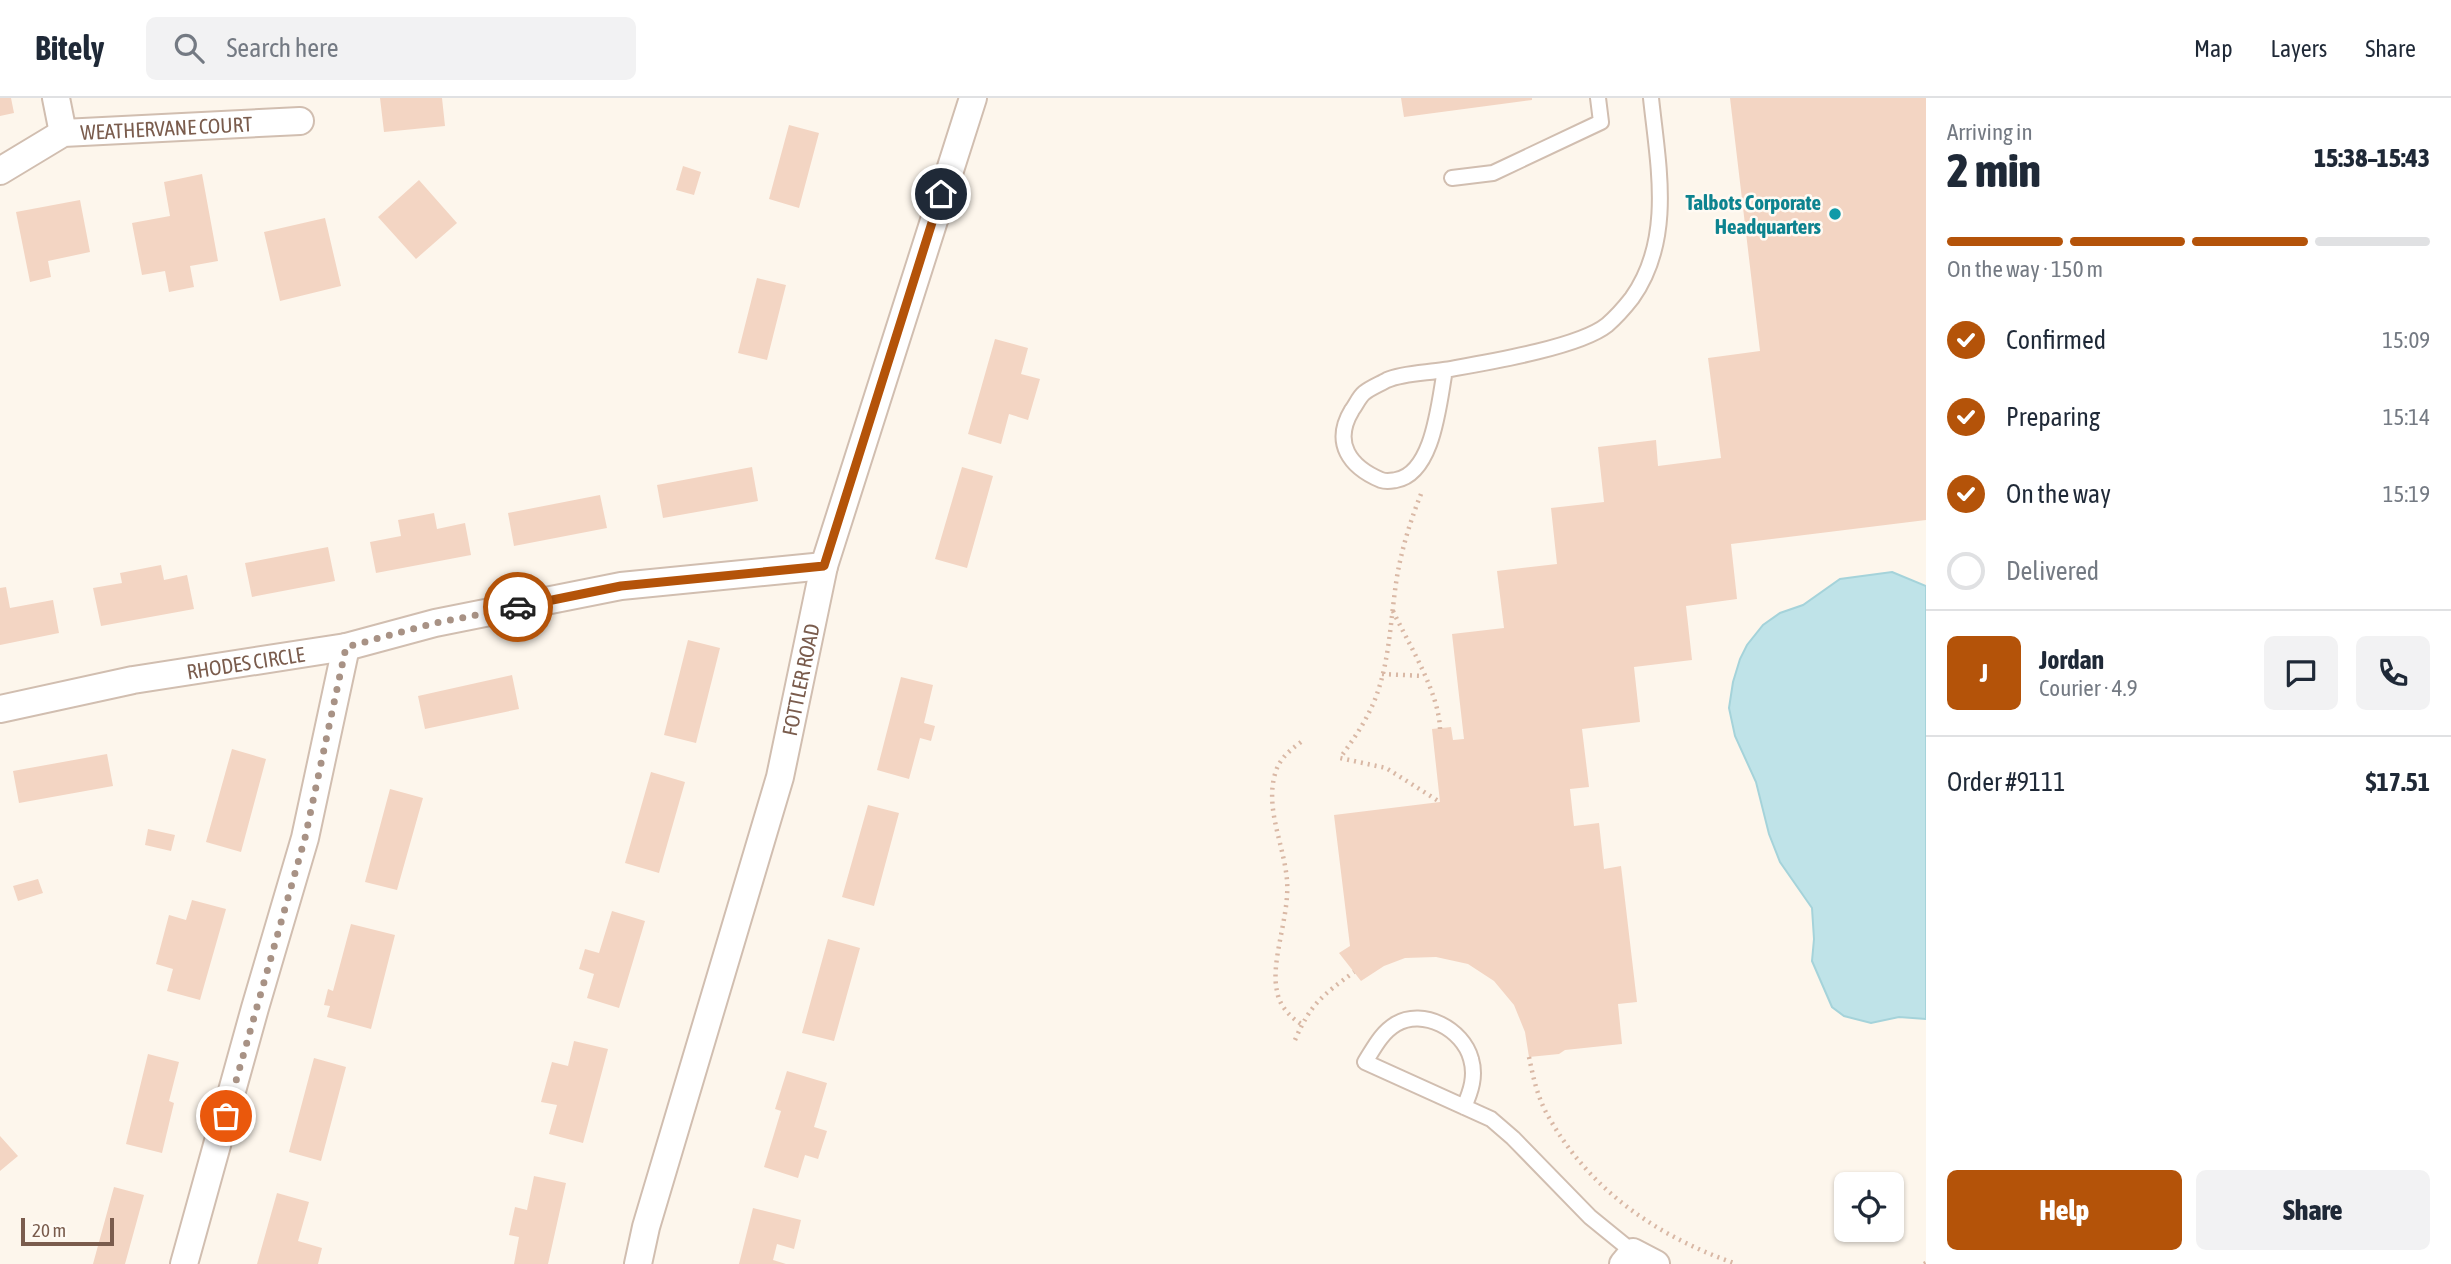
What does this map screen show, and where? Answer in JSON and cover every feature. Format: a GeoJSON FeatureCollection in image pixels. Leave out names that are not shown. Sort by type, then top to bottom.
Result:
{"type":"FeatureCollection","features":[{"type":"Feature","properties":{"kind":"street"},"geometry":{"type":"LineString","coordinates":[[56,98],[63,133]]}},
{"type":"Feature","properties":{"kind":"street","name":"FOTTLER ROAD"},"geometry":{"type":"LineString","coordinates":[[638,1264],[646,1227],[780,777],[824,566],[973,98]]}},
{"type":"Feature","properties":{"kind":"street","name":"WEATHERVANE COURT"},"geometry":{"type":"LineString","coordinates":[[0,171],[63,133],[300,121]]}},
{"type":"Feature","properties":{"kind":"street","name":"RHODES CIRCLE"},"geometry":{"type":"LineString","coordinates":[[0,709],[133,680],[346,647],[435,623],[621,586],[824,566]]}},
{"type":"Feature","properties":{"kind":"street"},"geometry":{"type":"LineString","coordinates":[[184,1264],[305,838],[346,647]]}},
{"type":"Feature","properties":{"kind":"street"},"geometry":{"type":"LineString","coordinates":[[1628,1258],[1656,1264]]}},
{"type":"Feature","properties":{"kind":"lane"},"geometry":{"type":"LineString","coordinates":[[1452,178],[1493,173],[1601,122],[1598,98]]}},
{"type":"Feature","properties":{"kind":"lane"},"geometry":{"type":"LineString","coordinates":[[1445,370],[1432,437],[1420,464],[1404,479],[1386,482],[1362,471],[1350,457],[1343,439],[1346,421],[1363,393],[1390,379],[1538,351],[1575,340],[1606,326],[1631,299],[1649,269],[1660,226],[1660,185],[1651,98]]}},
{"type":"Feature","properties":{"kind":"lane"},"geometry":{"type":"LineString","coordinates":[[1464,1107],[1471,1091],[1473,1077],[1471,1057],[1460,1040],[1446,1027],[1429,1019],[1411,1018],[1396,1024],[1381,1037],[1365,1062],[1464,1107],[1491,1119],[1628,1258]]}},
{"type":"Feature","properties":{"kind":"path"},"geometry":{"type":"LineString","coordinates":[[1424,485],[1411,520],[1398,570],[1382,674],[1370,712],[1340,758],[1386,768],[1440,802]]}},
{"type":"Feature","properties":{"kind":"path"},"geometry":{"type":"LineString","coordinates":[[1393,610],[1434,694],[1440,729]]}},
{"type":"Feature","properties":{"kind":"path"},"geometry":{"type":"LineString","coordinates":[[1382,674],[1424,676]]}},
{"type":"Feature","properties":{"kind":"path"},"geometry":{"type":"LineString","coordinates":[[1301,742],[1282,758],[1274,775],[1272,796],[1287,879],[1287,912],[1276,971],[1276,989],[1281,1004],[1301,1024]]}},
{"type":"Feature","properties":{"kind":"path"},"geometry":{"type":"LineString","coordinates":[[1294,1040],[1318,998],[1354,972]]}},
{"type":"Feature","properties":{"kind":"path"},"geometry":{"type":"LineString","coordinates":[[1529,1057],[1546,1113],[1599,1182],[1624,1206],[1658,1230],[1737,1264]]}},
{"type":"Feature","properties":{"kind":"water"},"geometry":{"type":"Polygon","coordinates":[[[1892,572],[1926,586],[1926,1019],[1899,1017],[1871,1023],[1844,1016],[1832,1007],[1812,961],[1812,908],[1780,862],[1769,834],[1756,782],[1735,736],[1729,708],[1740,659],[1763,625],[1780,613],[1803,605],[1840,579],[1892,572]]]}},
{"type":"Feature","properties":{"kind":"building"},"geometry":{"type":"Polygon","coordinates":[[[0,98],[11,98],[14,113],[0,116],[0,98]]]}},
{"type":"Feature","properties":{"kind":"building"},"geometry":{"type":"Polygon","coordinates":[[[380,98],[442,98],[445,126],[384,132],[380,98]]]}},
{"type":"Feature","properties":{"kind":"building"},"geometry":{"type":"Polygon","coordinates":[[[1401,98],[1532,98],[1532,100],[1404,117],[1401,98]]]}},
{"type":"Feature","properties":{"kind":"building"},"geometry":{"type":"Polygon","coordinates":[[[1730,98],[1926,98],[1926,520],[1731,544],[1737,599],[1686,606],[1692,660],[1634,667],[1640,722],[1582,729],[1589,787],[1570,789],[1574,826],[1599,823],[1604,869],[1621,866],[1637,1002],[1618,1004],[1622,1044],[1529,1057],[1525,1032],[1514,1005],[1494,981],[1468,964],[1436,957],[1405,958],[1384,966],[1361,981],[1339,953],[1350,946],[1334,815],[1440,802],[1432,729],[1451,727],[1453,740],[1464,739],[1452,634],[1504,628],[1497,571],[1557,564],[1551,508],[1604,502],[1598,447],[1656,440],[1658,466],[1721,458],[1708,358],[1760,351],[1730,98]]]}},
{"type":"Feature","properties":{"kind":"building"},"geometry":{"type":"Polygon","coordinates":[[[789,125],[819,133],[799,208],[769,199],[789,125]]]}},
{"type":"Feature","properties":{"kind":"building"},"geometry":{"type":"Polygon","coordinates":[[[683,166],[701,172],[694,195],[676,190],[683,166]]]}},
{"type":"Feature","properties":{"kind":"building"},"geometry":{"type":"Polygon","coordinates":[[[202,174],[218,261],[190,266],[194,287],[169,292],[165,271],[142,275],[132,223],[170,216],[164,182],[202,174]]]}},
{"type":"Feature","properties":{"kind":"building"},"geometry":{"type":"Polygon","coordinates":[[[419,180],[457,223],[416,259],[378,217],[419,180]]]}},
{"type":"Feature","properties":{"kind":"building"},"geometry":{"type":"Polygon","coordinates":[[[80,200],[90,252],[48,261],[51,277],[30,282],[16,212],[80,200]]]}},
{"type":"Feature","properties":{"kind":"building"},"geometry":{"type":"Polygon","coordinates":[[[325,218],[341,286],[280,301],[264,232],[325,218]]]}},
{"type":"Feature","properties":{"kind":"building"},"geometry":{"type":"Polygon","coordinates":[[[757,278],[786,285],[767,360],[738,353],[757,278]]]}},
{"type":"Feature","properties":{"kind":"building"},"geometry":{"type":"Polygon","coordinates":[[[995,339],[1028,348],[1021,374],[1040,379],[1028,420],[1009,414],[1001,444],[968,434],[995,339]]]}},
{"type":"Feature","properties":{"kind":"building"},"geometry":{"type":"Polygon","coordinates":[[[752,467],[758,501],[663,518],[657,485],[752,467]]]}},
{"type":"Feature","properties":{"kind":"building"},"geometry":{"type":"Polygon","coordinates":[[[962,467],[993,476],[967,568],[935,559],[962,467]]]}},
{"type":"Feature","properties":{"kind":"building"},"geometry":{"type":"Polygon","coordinates":[[[600,495],[607,528],[514,546],[508,513],[600,495]]]}},
{"type":"Feature","properties":{"kind":"building"},"geometry":{"type":"Polygon","coordinates":[[[434,513],[437,529],[465,523],[471,555],[376,573],[370,542],[401,536],[398,520],[434,513]]]}},
{"type":"Feature","properties":{"kind":"building"},"geometry":{"type":"Polygon","coordinates":[[[328,547],[335,581],[252,597],[245,563],[328,547]]]}},
{"type":"Feature","properties":{"kind":"building"},"geometry":{"type":"Polygon","coordinates":[[[161,565],[164,580],[187,575],[194,609],[101,626],[93,588],[122,583],[120,573],[161,565]]]}},
{"type":"Feature","properties":{"kind":"building"},"geometry":{"type":"Polygon","coordinates":[[[6,587],[10,608],[53,600],[59,633],[0,645],[0,588],[6,587]]]}},
{"type":"Feature","properties":{"kind":"building"},"geometry":{"type":"Polygon","coordinates":[[[688,640],[720,648],[696,743],[664,735],[688,640]]]}},
{"type":"Feature","properties":{"kind":"building"},"geometry":{"type":"Polygon","coordinates":[[[512,675],[519,709],[425,729],[418,696],[512,675]]]}},
{"type":"Feature","properties":{"kind":"building"},"geometry":{"type":"Polygon","coordinates":[[[901,677],[933,685],[924,723],[935,726],[931,741],[920,738],[909,779],[877,770],[901,677]]]}},
{"type":"Feature","properties":{"kind":"building"},"geometry":{"type":"Polygon","coordinates":[[[232,749],[266,759],[241,852],[206,842],[232,749]]]}},
{"type":"Feature","properties":{"kind":"building"},"geometry":{"type":"Polygon","coordinates":[[[107,754],[113,786],[19,803],[13,771],[107,754]]]}},
{"type":"Feature","properties":{"kind":"building"},"geometry":{"type":"Polygon","coordinates":[[[651,772],[685,782],[659,873],[625,863],[651,772]]]}},
{"type":"Feature","properties":{"kind":"building"},"geometry":{"type":"Polygon","coordinates":[[[390,789],[423,798],[397,890],[365,882],[390,789]]]}},
{"type":"Feature","properties":{"kind":"building"},"geometry":{"type":"Polygon","coordinates":[[[868,805],[899,813],[874,906],[842,897],[868,805]]]}},
{"type":"Feature","properties":{"kind":"building"},"geometry":{"type":"Polygon","coordinates":[[[148,829],[175,835],[171,851],[145,845],[148,829]]]}},
{"type":"Feature","properties":{"kind":"building"},"geometry":{"type":"Polygon","coordinates":[[[38,879],[43,893],[18,901],[13,886],[38,879]]]}},
{"type":"Feature","properties":{"kind":"building"},"geometry":{"type":"Polygon","coordinates":[[[192,900],[226,909],[200,1000],[167,991],[173,969],[156,964],[169,915],[186,920],[192,900]]]}},
{"type":"Feature","properties":{"kind":"building"},"geometry":{"type":"Polygon","coordinates":[[[612,911],[645,921],[619,1008],[587,998],[594,974],[579,969],[585,949],[599,953],[612,911]]]}},
{"type":"Feature","properties":{"kind":"building"},"geometry":{"type":"Polygon","coordinates":[[[351,924],[395,935],[371,1029],[327,1017],[330,1006],[324,1005],[328,989],[333,991],[351,924]]]}},
{"type":"Feature","properties":{"kind":"building"},"geometry":{"type":"Polygon","coordinates":[[[828,939],[860,948],[834,1041],[802,1033],[828,939]]]}},
{"type":"Feature","properties":{"kind":"building"},"geometry":{"type":"Polygon","coordinates":[[[574,1041],[608,1049],[583,1143],[549,1134],[557,1105],[541,1102],[552,1062],[568,1066],[574,1041]]]}},
{"type":"Feature","properties":{"kind":"building"},"geometry":{"type":"Polygon","coordinates":[[[148,1054],[179,1062],[169,1101],[174,1103],[162,1153],[126,1144],[148,1054]]]}},
{"type":"Feature","properties":{"kind":"building"},"geometry":{"type":"Polygon","coordinates":[[[314,1058],[346,1067],[321,1161],[289,1152],[314,1058]]]}},
{"type":"Feature","properties":{"kind":"building"},"geometry":{"type":"Polygon","coordinates":[[[787,1071],[827,1083],[814,1127],[827,1131],[818,1159],[805,1155],[798,1178],[764,1167],[781,1111],[775,1109],[787,1071]]]}},
{"type":"Feature","properties":{"kind":"building"},"geometry":{"type":"Polygon","coordinates":[[[0,1136],[18,1156],[0,1171],[0,1136]]]}},
{"type":"Feature","properties":{"kind":"building"},"geometry":{"type":"Polygon","coordinates":[[[534,1176],[566,1183],[548,1264],[514,1264],[519,1237],[509,1235],[515,1207],[527,1210],[534,1176]]]}},
{"type":"Feature","properties":{"kind":"building"},"geometry":{"type":"Polygon","coordinates":[[[114,1187],[144,1195],[125,1264],[93,1264],[114,1187]]]}},
{"type":"Feature","properties":{"kind":"building"},"geometry":{"type":"Polygon","coordinates":[[[277,1193],[309,1202],[298,1241],[322,1248],[318,1264],[257,1264],[277,1193]]]}},
{"type":"Feature","properties":{"kind":"building"},"geometry":{"type":"Polygon","coordinates":[[[753,1208],[801,1220],[794,1249],[777,1244],[773,1260],[786,1264],[739,1264],[753,1208]]]}},
{"type":"Feature","properties":{"kind":"way so far"},"geometry":{"type":"LineString","coordinates":[[226,1116],[305,838],[346,647],[435,623],[518,607]]}},
{"type":"Feature","properties":{"kind":"place","name":"Talbots Corporate Headquarters"},"geometry":{"type":"Point","coordinates":[1835,214]}},
{"type":"Feature","properties":{"kind":"route"},"geometry":{"type":"LineString","coordinates":[[518,607],[621,586],[824,566],[892,357],[941,194]]}}]}
